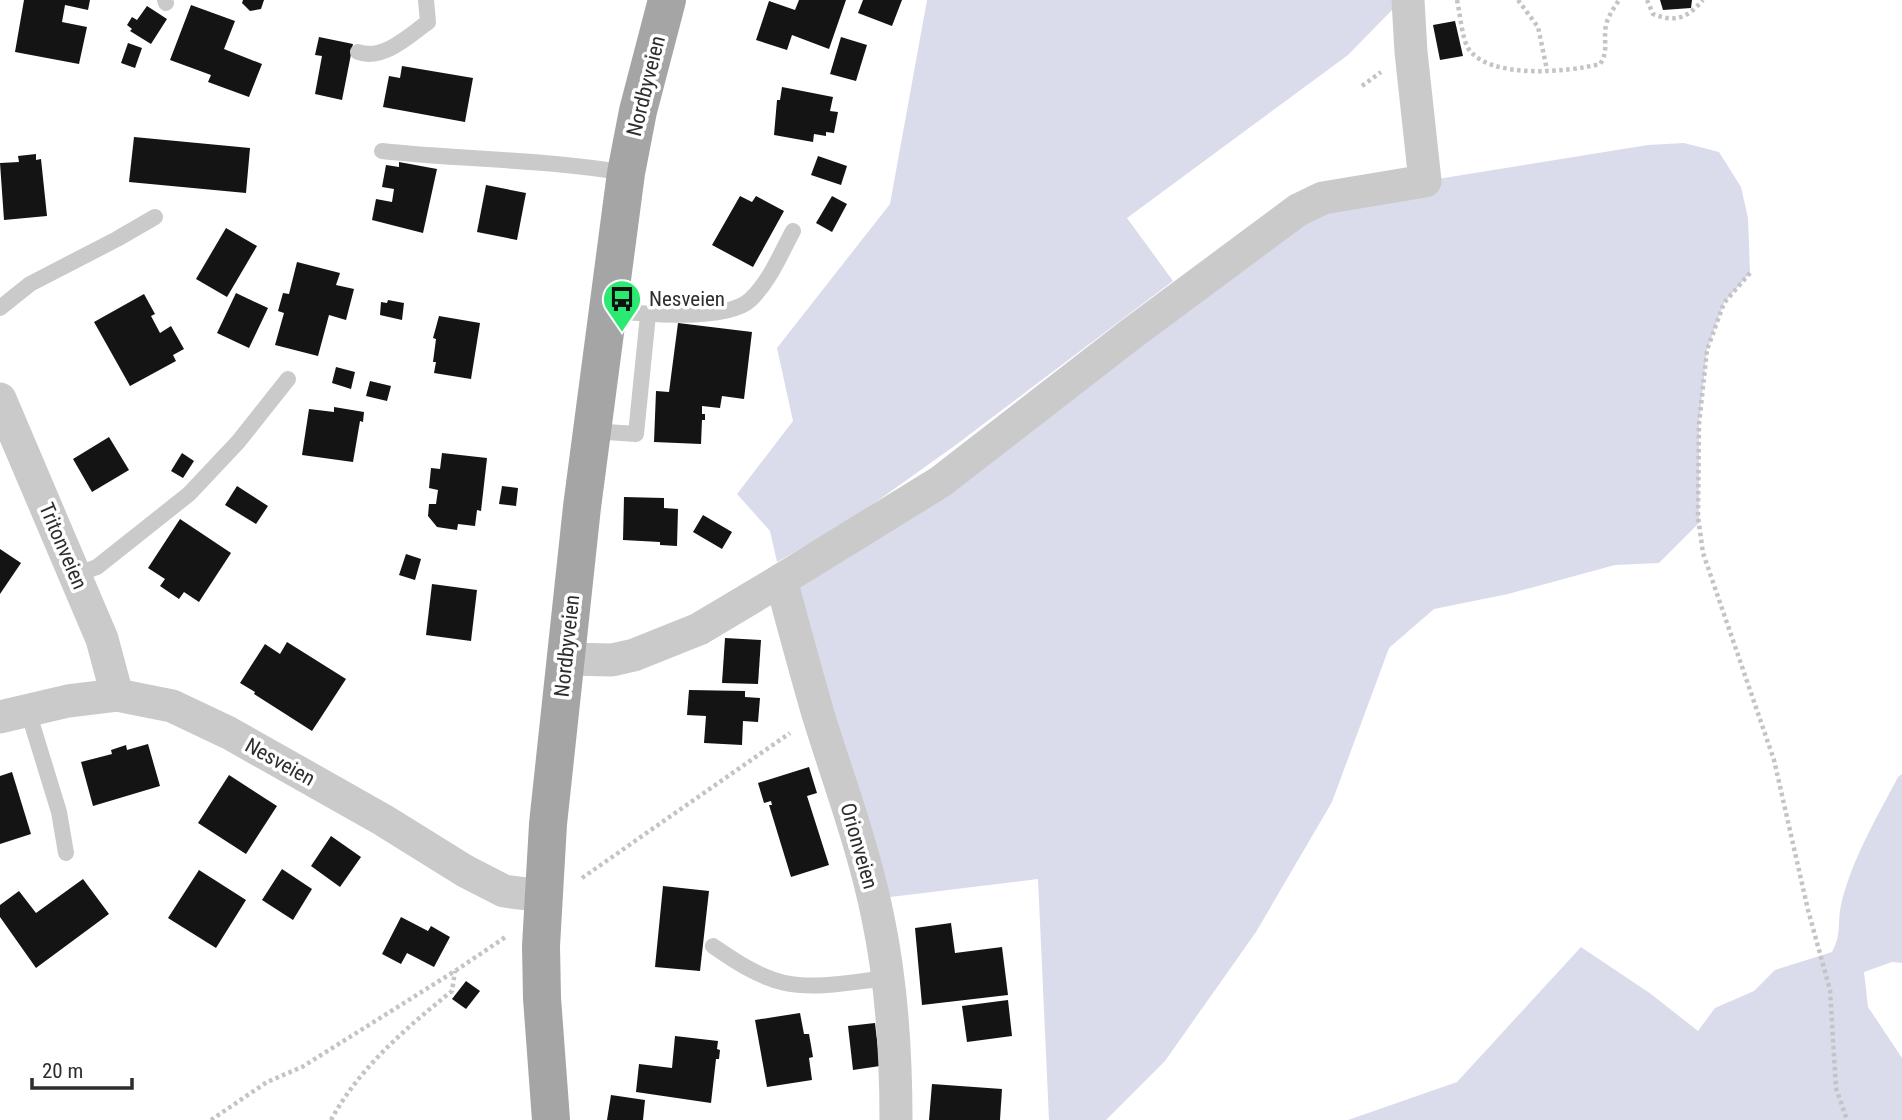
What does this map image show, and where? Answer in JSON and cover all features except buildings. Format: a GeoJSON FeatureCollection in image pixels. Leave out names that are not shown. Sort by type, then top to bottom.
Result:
{"type":"FeatureCollection","features":[{"type":"Feature","properties":{"kind":"main road","name":"Nordbyveien"},"geometry":{"type":"LineString","coordinates":[[551,1120],[542,998],[543,896],[566,659],[592,431],[626,173],[638,111],[667,0]]}},
{"type":"Feature","properties":{"kind":"street"},"geometry":{"type":"LineString","coordinates":[[566,659],[612,660],[654,648],[699,629],[940,482],[1131,334],[1298,210],[1324,198],[1425,181],[1408,0]]}},
{"type":"Feature","properties":{"kind":"street","name":"Tritonveien"},"geometry":{"type":"LineString","coordinates":[[0,399],[102,639],[117,695]]}},
{"type":"Feature","properties":{"kind":"street","name":"Orionveien"},"geometry":{"type":"LineString","coordinates":[[781,580],[818,714],[861,846],[878,919],[888,978],[896,1057],[896,1120]]}},
{"type":"Feature","properties":{"kind":"street","name":"Nesveien"},"geometry":{"type":"LineString","coordinates":[[14,714],[68,701],[117,695],[157,702],[200,718],[504,891],[543,896]]}},
{"type":"Feature","properties":{"kind":"lane"},"geometry":{"type":"LineString","coordinates":[[358,52],[366,55],[387,50],[428,22],[426,0]]}},
{"type":"Feature","properties":{"kind":"lane"},"geometry":{"type":"LineString","coordinates":[[382,151],[572,164],[626,173]]}},
{"type":"Feature","properties":{"kind":"lane"},"geometry":{"type":"LineString","coordinates":[[0,308],[30,284],[155,217]]}},
{"type":"Feature","properties":{"kind":"lane"},"geometry":{"type":"LineString","coordinates":[[608,310],[648,315],[720,312],[748,302],[767,282],[793,231]]}},
{"type":"Feature","properties":{"kind":"lane"},"geometry":{"type":"LineString","coordinates":[[592,431],[636,434],[648,315]]}},
{"type":"Feature","properties":{"kind":"lane"},"geometry":{"type":"LineString","coordinates":[[75,575],[97,567],[189,495],[238,442],[288,379]]}},
{"type":"Feature","properties":{"kind":"lane"},"geometry":{"type":"LineString","coordinates":[[14,714],[59,812],[66,853]]}},
{"type":"Feature","properties":{"kind":"lane"},"geometry":{"type":"LineString","coordinates":[[713,946],[743,966],[787,983],[837,984],[888,978]]}},
{"type":"Feature","properties":{"kind":"path"},"geometry":{"type":"LineString","coordinates":[[1457,0],[1468,47],[1474,54],[1485,62],[1503,68],[1547,70],[1600,64],[1606,53],[1606,27],[1619,0]]}},
{"type":"Feature","properties":{"kind":"path"},"geometry":{"type":"LineString","coordinates":[[1518,0],[1538,27],[1547,70]]}},
{"type":"Feature","properties":{"kind":"path"},"geometry":{"type":"LineString","coordinates":[[1647,0],[1653,14],[1665,19],[1679,18],[1692,12],[1703,0]]}},
{"type":"Feature","properties":{"kind":"path"},"geometry":{"type":"LineString","coordinates":[[1750,273],[1724,303],[1707,350],[1699,424],[1698,517],[1703,553],[1774,760],[1808,911],[1830,990],[1836,1088],[1847,1120]]}},
{"type":"Feature","properties":{"kind":"path"},"geometry":{"type":"LineString","coordinates":[[543,896],[584,877],[818,714]]}},
{"type":"Feature","properties":{"kind":"path"},"geometry":{"type":"LineString","coordinates":[[211,1120],[267,1082],[302,1067],[511,933]]}},
{"type":"Feature","properties":{"kind":"path"},"geometry":{"type":"LineString","coordinates":[[331,1120],[348,1091],[393,1040],[452,991],[455,971]]}},
{"type":"Feature","properties":{"kind":"shaded area"},"geometry":{"type":"Polygon","coordinates":[[[927,0],[1393,0],[1393,9],[1348,55],[1127,218],[1173,281],[953,447],[852,519],[777,562],[770,531],[737,494],[793,421],[777,348],[890,204],[927,0]]]}},
{"type":"Feature","properties":{"kind":"shaded area"},"geometry":{"type":"Polygon","coordinates":[[[1684,143],[1719,152],[1741,187],[1748,218],[1750,273],[1724,303],[1707,350],[1699,424],[1699,523],[1659,563],[1615,565],[1508,594],[1434,609],[1389,648],[1332,802],[1256,932],[1165,1061],[1106,1120],[1049,1120],[1038,879],[874,899],[781,580],[1298,210],[1425,181],[1648,145],[1684,143]]]}},
{"type":"Feature","properties":{"kind":"shaded area"},"geometry":{"type":"Polygon","coordinates":[[[1902,774],[1902,963],[1892,962],[1864,972],[1868,1007],[1902,1058],[1902,1120],[1348,1120],[1457,1082],[1581,947],[1651,994],[1698,1031],[1715,1008],[1754,991],[1775,970],[1832,952],[1838,934],[1841,905],[1851,872],[1873,823],[1902,774]]]}},
{"type":"Feature","properties":{"kind":"place","name":"Nesveien"},"geometry":{"type":"Point","coordinates":[622,333]}}]}
